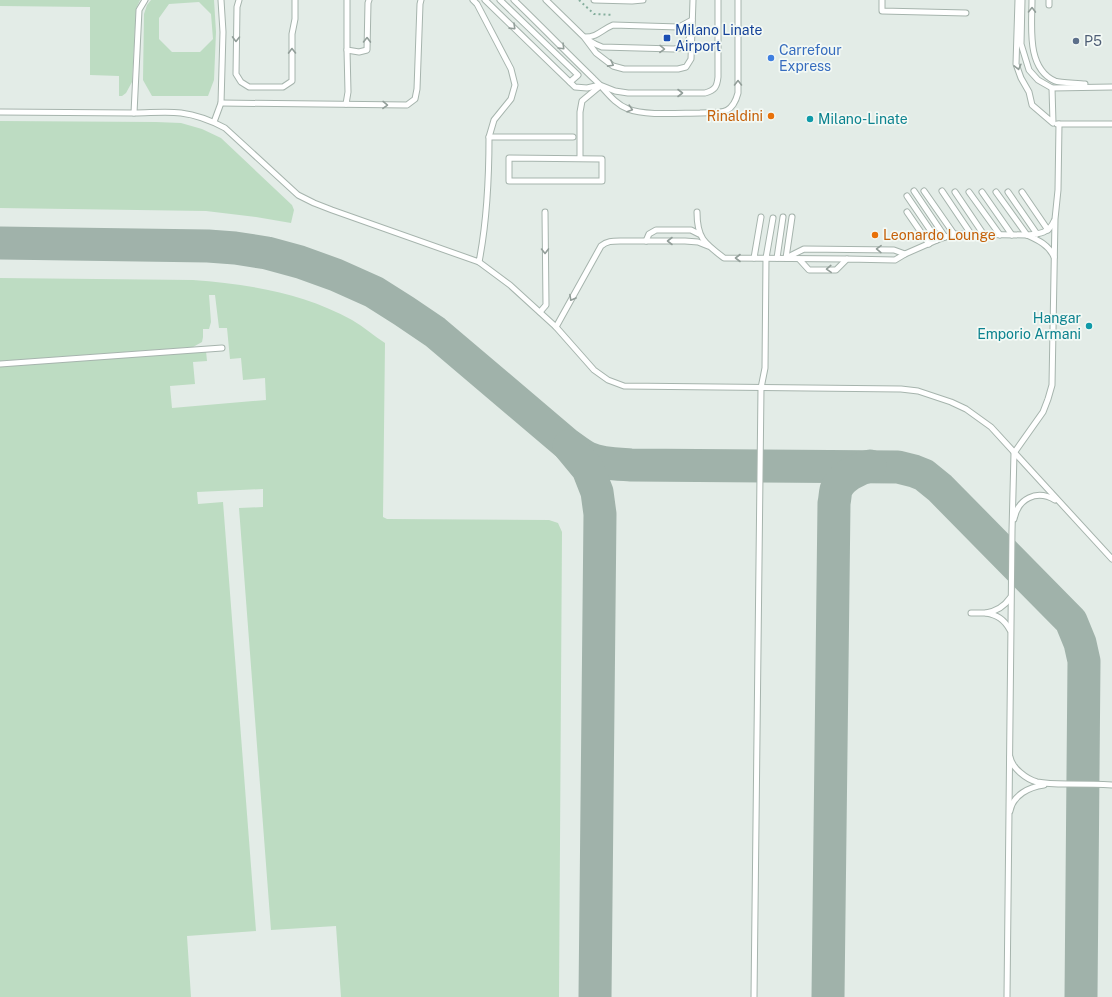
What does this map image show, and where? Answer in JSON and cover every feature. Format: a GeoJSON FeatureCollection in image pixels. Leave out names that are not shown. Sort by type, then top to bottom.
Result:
{"type":"FeatureCollection","features":[{"type":"Feature","properties":{"kind":"lane"},"geometry":{"type":"LineString","coordinates":[[134,113],[139,10],[145,0]]}},
{"type":"Feature","properties":{"kind":"lane"},"geometry":{"type":"LineString","coordinates":[[214,122],[220,103],[223,32],[221,0]]}},
{"type":"Feature","properties":{"kind":"lane"},"geometry":{"type":"LineString","coordinates":[[239,0],[237,6],[236,74],[240,82],[249,87],[283,87],[292,81],[292,34],[295,19],[295,0]]}},
{"type":"Feature","properties":{"kind":"lane"},"geometry":{"type":"LineString","coordinates":[[346,104],[348,92],[347,0]]}},
{"type":"Feature","properties":{"kind":"lane"},"geometry":{"type":"LineString","coordinates":[[347,50],[359,52],[367,50],[369,0]]}},
{"type":"Feature","properties":{"kind":"lane"},"geometry":{"type":"LineString","coordinates":[[220,103],[406,105],[415,99],[417,89],[421,0]]}},
{"type":"Feature","properties":{"kind":"lane"},"geometry":{"type":"LineString","coordinates":[[472,0],[477,4],[511,69],[515,85],[511,99],[494,120],[489,137],[489,178],[484,239],[479,262]]}},
{"type":"Feature","properties":{"kind":"lane"},"geometry":{"type":"LineString","coordinates":[[485,0],[575,87],[587,88],[600,85],[615,91],[628,93],[705,93],[711,91],[717,85],[718,0]]}},
{"type":"Feature","properties":{"kind":"lane"},"geometry":{"type":"LineString","coordinates":[[500,0],[578,75],[570,82]]}},
{"type":"Feature","properties":{"kind":"lane"},"geometry":{"type":"LineString","coordinates":[[514,0],[615,101],[629,109],[643,112],[722,112],[730,109],[736,102],[738,93],[738,0]]}},
{"type":"Feature","properties":{"kind":"lane"},"geometry":{"type":"LineString","coordinates":[[546,0],[584,37],[596,53],[613,66],[624,69],[678,69],[686,67],[690,62],[692,53],[693,0]]}},
{"type":"Feature","properties":{"kind":"lane"},"geometry":{"type":"LineString","coordinates":[[594,0],[643,0]]}},
{"type":"Feature","properties":{"kind":"lane"},"geometry":{"type":"LineString","coordinates":[[882,0],[882,11],[966,13]]}},
{"type":"Feature","properties":{"kind":"lane"},"geometry":{"type":"LineString","coordinates":[[1018,0],[1016,64],[1021,78],[1030,92],[1032,105],[1056,124],[1112,124]]}},
{"type":"Feature","properties":{"kind":"lane"},"geometry":{"type":"LineString","coordinates":[[1022,0],[1021,44],[1029,70],[1038,80],[1052,88],[1112,87]]}},
{"type":"Feature","properties":{"kind":"lane"},"geometry":{"type":"LineString","coordinates":[[1032,0],[1032,35],[1034,56],[1042,71],[1055,81],[1112,87]]}},
{"type":"Feature","properties":{"kind":"lane"},"geometry":{"type":"LineString","coordinates":[[584,37],[593,37],[604,29],[613,25],[679,27],[692,20]]}},
{"type":"Feature","properties":{"kind":"lane"},"geometry":{"type":"LineString","coordinates":[[584,37],[602,47],[674,49],[684,46],[689,41],[692,33]]}},
{"type":"Feature","properties":{"kind":"lane"},"geometry":{"type":"LineString","coordinates":[[580,158],[580,112],[582,102],[600,85]]}},
{"type":"Feature","properties":{"kind":"lane"},"geometry":{"type":"LineString","coordinates":[[1007,997],[1010,631],[1014,453],[1043,412],[1052,385],[1055,219],[1058,190],[1056,124],[1052,88]]}},
{"type":"Feature","properties":{"kind":"lane"},"geometry":{"type":"LineString","coordinates":[[0,112],[181,113],[214,122],[225,128],[298,195],[332,210],[479,262],[510,285],[556,327],[594,370],[608,380],[624,386],[901,389],[918,391],[951,402],[966,409],[991,427],[1112,559]]}},
{"type":"Feature","properties":{"kind":"lane"},"geometry":{"type":"LineString","coordinates":[[489,137],[573,137]]}},
{"type":"Feature","properties":{"kind":"lane"},"geometry":{"type":"LineString","coordinates":[[509,158],[580,158],[602,158],[602,181],[508,180],[509,158]]}},
{"type":"Feature","properties":{"kind":"lane"},"geometry":{"type":"LineString","coordinates":[[914,191],[945,237]]}},
{"type":"Feature","properties":{"kind":"lane"},"geometry":{"type":"LineString","coordinates":[[924,191],[954,234]]}},
{"type":"Feature","properties":{"kind":"lane"},"geometry":{"type":"LineString","coordinates":[[942,191],[971,234]]}},
{"type":"Feature","properties":{"kind":"lane"},"geometry":{"type":"LineString","coordinates":[[955,192],[984,234]]}},
{"type":"Feature","properties":{"kind":"lane"},"geometry":{"type":"LineString","coordinates":[[969,192],[1000,235]]}},
{"type":"Feature","properties":{"kind":"lane"},"geometry":{"type":"LineString","coordinates":[[982,192],[1012,235]]}},
{"type":"Feature","properties":{"kind":"lane"},"geometry":{"type":"LineString","coordinates":[[996,192],[1027,235],[1048,247],[1055,259]]}},
{"type":"Feature","properties":{"kind":"lane"},"geometry":{"type":"LineString","coordinates":[[1008,192],[1037,234]]}},
{"type":"Feature","properties":{"kind":"lane"},"geometry":{"type":"LineString","coordinates":[[1022,192],[1048,230]]}},
{"type":"Feature","properties":{"kind":"lane"},"geometry":{"type":"LineString","coordinates":[[907,196],[937,240]]}},
{"type":"Feature","properties":{"kind":"lane"},"geometry":{"type":"LineString","coordinates":[[540,312],[546,306],[545,212]]}},
{"type":"Feature","properties":{"kind":"lane"},"geometry":{"type":"LineString","coordinates":[[698,212],[697,221],[699,234],[708,246]]}},
{"type":"Feature","properties":{"kind":"lane"},"geometry":{"type":"LineString","coordinates":[[907,212],[929,244]]}},
{"type":"Feature","properties":{"kind":"lane"},"geometry":{"type":"LineString","coordinates":[[754,258],[762,217]]}},
{"type":"Feature","properties":{"kind":"lane"},"geometry":{"type":"LineString","coordinates":[[777,258],[783,217]]}},
{"type":"Feature","properties":{"kind":"lane"},"geometry":{"type":"LineString","coordinates":[[786,258],[792,217]]}},
{"type":"Feature","properties":{"kind":"lane"},"geometry":{"type":"LineString","coordinates":[[754,997],[761,388],[765,368],[766,258],[773,218]]}},
{"type":"Feature","properties":{"kind":"lane"},"geometry":{"type":"LineString","coordinates":[[556,327],[601,246],[610,241],[698,242],[708,246],[724,258],[895,260],[905,254],[954,234],[1037,234],[1048,230],[1052,226],[1055,219]]}},
{"type":"Feature","properties":{"kind":"lane"},"geometry":{"type":"LineString","coordinates":[[646,241],[649,234],[656,230],[690,230],[699,234]]}},
{"type":"Feature","properties":{"kind":"lane"},"geometry":{"type":"LineString","coordinates":[[786,258],[804,249],[894,250],[905,254]]}},
{"type":"Feature","properties":{"kind":"lane"},"geometry":{"type":"LineString","coordinates":[[799,258],[809,270],[836,270],[847,259]]}},
{"type":"Feature","properties":{"kind":"lane"},"geometry":{"type":"LineString","coordinates":[[0,364],[222,348]]}},
{"type":"Feature","properties":{"kind":"lane"},"geometry":{"type":"LineString","coordinates":[[1012,532],[1015,514],[1020,504],[1027,498],[1039,495],[1050,497],[1060,503]]}},
{"type":"Feature","properties":{"kind":"lane"},"geometry":{"type":"LineString","coordinates":[[971,613],[986,613],[1000,609],[1011,597]]}},
{"type":"Feature","properties":{"kind":"lane"},"geometry":{"type":"LineString","coordinates":[[986,613],[1000,618],[1006,623],[1010,631]]}},
{"type":"Feature","properties":{"kind":"lane"},"geometry":{"type":"LineString","coordinates":[[1009,750],[1011,762],[1026,777],[1048,784]]}},
{"type":"Feature","properties":{"kind":"lane"},"geometry":{"type":"LineString","coordinates":[[1008,818],[1011,807],[1016,799],[1024,791],[1036,786],[1048,784],[1112,785]]}},
{"type":"Feature","properties":{"kind":"path"},"geometry":{"type":"LineString","coordinates":[[579,0],[594,14],[613,15]]}},
{"type":"Feature","properties":{"kind":"green space"},"geometry":{"type":"Polygon","coordinates":[[[0,0],[140,0],[136,9],[132,82],[126,93],[119,96],[119,76],[90,75],[90,7],[0,6],[0,0]]]}},
{"type":"Feature","properties":{"kind":"green space"},"geometry":{"type":"Polygon","coordinates":[[[151,0],[214,0],[216,32],[214,80],[208,96],[152,96],[143,80],[144,14],[147,5],[151,0]],[[199,2],[169,4],[159,18],[159,39],[172,52],[200,52],[213,39],[211,14],[199,2]]]}},
{"type":"Feature","properties":{"kind":"green space"},"geometry":{"type":"Polygon","coordinates":[[[0,121],[156,122],[181,123],[202,129],[221,138],[292,205],[294,210],[291,223],[206,211],[0,208],[0,121]]]}},
{"type":"Feature","properties":{"kind":"green space"},"geometry":{"type":"Polygon","coordinates":[[[0,278],[193,280],[214,282],[275,291],[315,303],[334,311],[352,320],[385,343],[383,517],[387,519],[549,520],[558,523],[562,532],[559,997],[341,997],[336,926],[271,930],[239,508],[263,507],[263,489],[197,492],[198,504],[223,502],[256,931],[187,936],[191,997],[0,997],[0,367],[206,351],[207,361],[193,362],[195,384],[170,386],[172,408],[266,400],[265,378],[243,380],[241,358],[230,359],[227,328],[219,328],[215,295],[209,295],[211,322],[209,329],[203,329],[202,342],[193,347],[0,361],[0,278]]]}},
{"type":"Feature","properties":{"kind":"taxiway"},"geometry":{"type":"LineString","coordinates":[[0,243],[208,246],[235,248],[267,253],[300,262],[336,275],[374,292],[435,332],[567,444],[593,460],[631,465],[898,467],[924,475],[940,488],[1071,621],[1080,643],[1084,661],[1081,997]]}},
{"type":"Feature","properties":{"kind":"taxiway"},"geometry":{"type":"LineString","coordinates":[[569,446],[588,469],[597,492],[600,514],[595,997]]}},
{"type":"Feature","properties":{"kind":"taxiway"},"geometry":{"type":"LineString","coordinates":[[828,997],[834,503],[838,485],[855,471],[870,466]]}},
{"type":"Feature","properties":{"kind":"place","name":"Milano Linate Airport"},"geometry":{"type":"Point","coordinates":[667,38]}},
{"type":"Feature","properties":{"kind":"place","name":"P5"},"geometry":{"type":"Point","coordinates":[1076,41]}},
{"type":"Feature","properties":{"kind":"place","name":"Carrefour Express"},"geometry":{"type":"Point","coordinates":[771,58]}},
{"type":"Feature","properties":{"kind":"place","name":"Rinaldini"},"geometry":{"type":"Point","coordinates":[771,116]}},
{"type":"Feature","properties":{"kind":"place","name":"Milano-Linate"},"geometry":{"type":"Point","coordinates":[810,119]}},
{"type":"Feature","properties":{"kind":"place","name":"Leonardo Lounge"},"geometry":{"type":"Point","coordinates":[875,235]}},
{"type":"Feature","properties":{"kind":"place","name":"Hangar Emporio Armani"},"geometry":{"type":"Point","coordinates":[1089,326]}}]}
